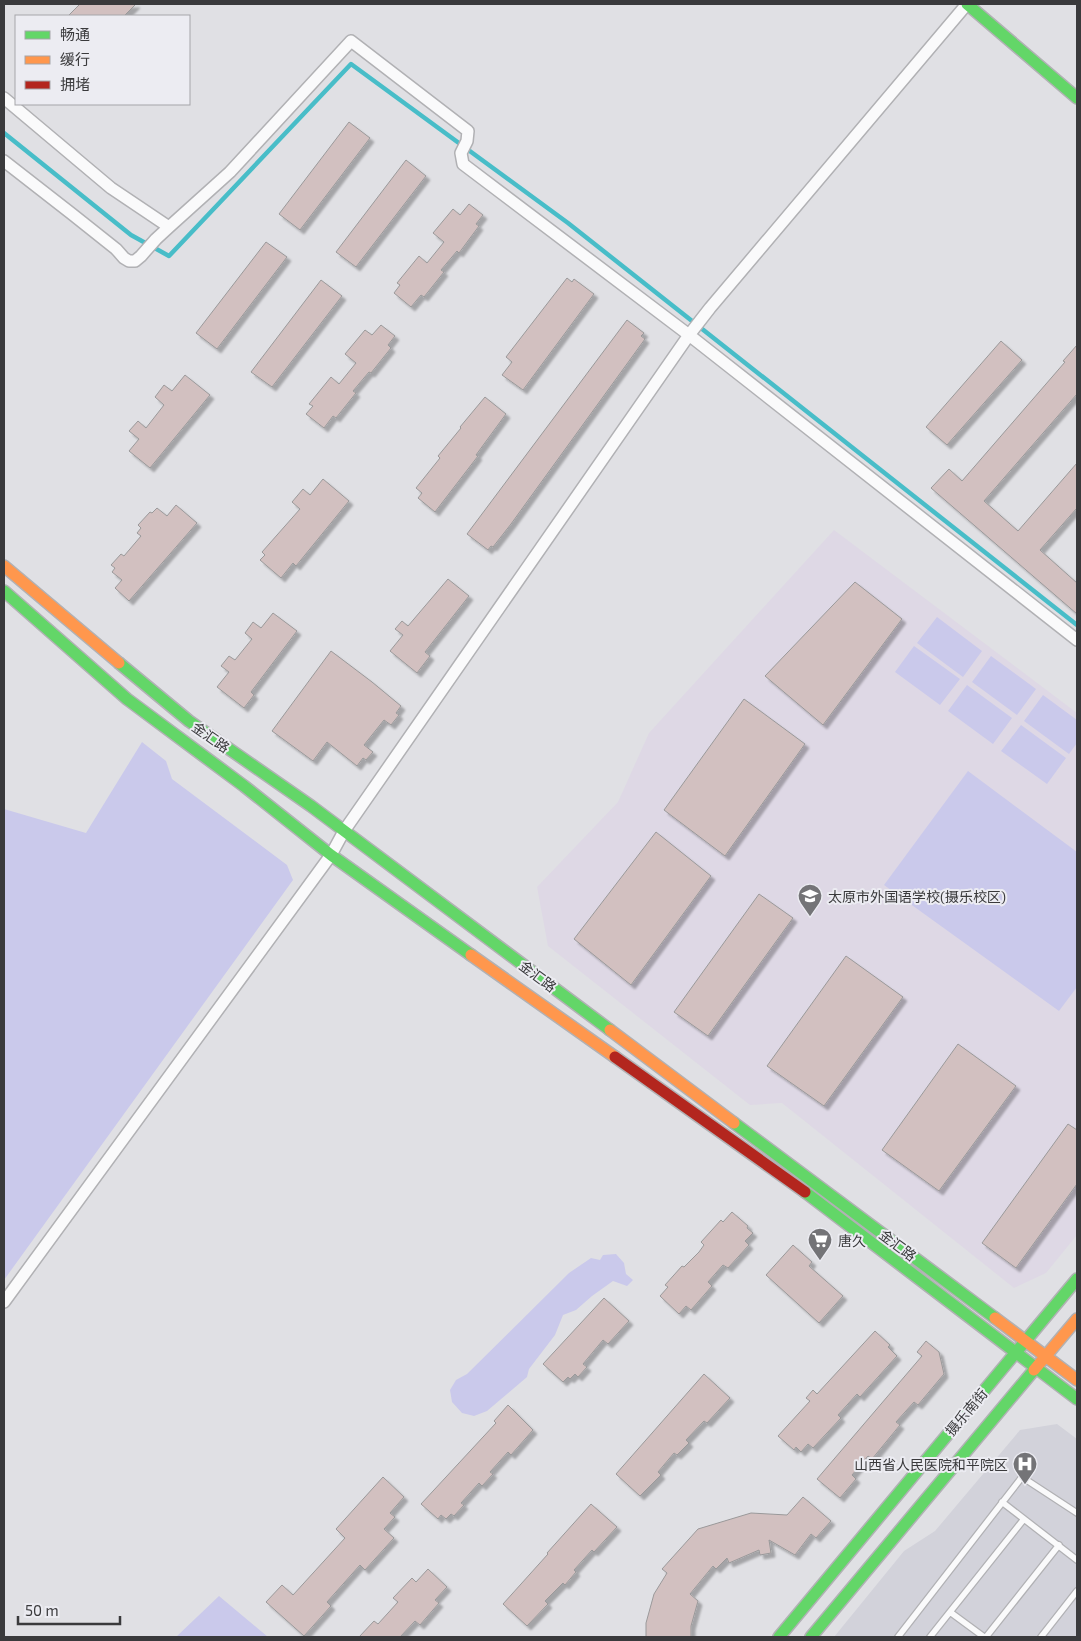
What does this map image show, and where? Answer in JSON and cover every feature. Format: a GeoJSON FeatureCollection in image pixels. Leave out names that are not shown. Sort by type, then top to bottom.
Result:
{"type":"FeatureCollection","features":[{"type":"Feature","properties":{"kind":"street"},"geometry":{"type":"LineString","coordinates":[[4,1302],[331,855],[345,831],[689,335],[967,4],[1077,98]]}},
{"type":"Feature","properties":{"kind":"street"},"geometry":{"type":"LineString","coordinates":[[4,161],[116,249],[124,258],[129,261],[135,261],[156,239],[230,172],[351,41],[468,132],[467,141],[461,153],[463,164],[689,335],[1077,640]]}},
{"type":"Feature","properties":{"kind":"street"},"geometry":{"type":"LineString","coordinates":[[4,98],[111,188],[169,227]]}},
{"type":"Feature","properties":{"kind":"street","name":"金汇路"},"geometry":{"type":"LineString","coordinates":[[4,566],[189,721],[345,831],[1077,1380]]}},
{"type":"Feature","properties":{"kind":"street","name":"金汇路"},"geometry":{"type":"LineString","coordinates":[[4,591],[127,699],[244,786],[331,855],[807,1193],[1077,1399]]}},
{"type":"Feature","properties":{"kind":"street","name":"摄乐南街"},"geometry":{"type":"LineString","coordinates":[[779,1637],[1077,1279]]}},
{"type":"Feature","properties":{"kind":"street","name":"摄乐南街"},"geometry":{"type":"LineString","coordinates":[[811,1637],[1077,1319]]}},
{"type":"Feature","properties":{"kind":"lane"},"geometry":{"type":"LineString","coordinates":[[898,1637],[1022,1477],[1077,1513]]}},
{"type":"Feature","properties":{"kind":"lane"},"geometry":{"type":"LineString","coordinates":[[1002,1502],[1077,1560]]}},
{"type":"Feature","properties":{"kind":"lane"},"geometry":{"type":"LineString","coordinates":[[930,1637],[1024,1519]]}},
{"type":"Feature","properties":{"kind":"lane"},"geometry":{"type":"LineString","coordinates":[[950,1612],[985,1637],[1058,1545]]}},
{"type":"Feature","properties":{"kind":"lane"},"geometry":{"type":"LineString","coordinates":[[1041,1637],[1077,1591]]}},
{"type":"Feature","properties":{"kind":"shaded area","name":"太原市外国语学校(摄乐校区)"},"geometry":{"type":"Polygon","coordinates":[[[834,530],[1077,713],[1077,1235],[1046,1273],[1014,1288],[782,1103],[750,1105],[548,946],[537,887],[618,802],[649,733],[834,530]]]}},
{"type":"Feature","properties":{"kind":"shaded area"},"geometry":{"type":"Polygon","coordinates":[[[937,617],[982,651],[963,677],[917,643],[937,617]]]}},
{"type":"Feature","properties":{"kind":"shaded area"},"geometry":{"type":"Polygon","coordinates":[[[914,646],[960,679],[940,705],[895,672],[914,646]]]}},
{"type":"Feature","properties":{"kind":"shaded area"},"geometry":{"type":"Polygon","coordinates":[[[991,656],[1036,689],[1017,715],[972,682],[991,656]]]}},
{"type":"Feature","properties":{"kind":"shaded area"},"geometry":{"type":"Polygon","coordinates":[[[967,685],[1012,718],[993,744],[948,711],[967,685]]]}},
{"type":"Feature","properties":{"kind":"shaded area"},"geometry":{"type":"Polygon","coordinates":[[[1043,695],[1077,720],[1077,743],[1069,754],[1024,721],[1043,695]]]}},
{"type":"Feature","properties":{"kind":"shaded area"},"geometry":{"type":"Polygon","coordinates":[[[1021,725],[1066,758],[1047,784],[1001,751],[1021,725]]]}},
{"type":"Feature","properties":{"kind":"shaded area"},"geometry":{"type":"Polygon","coordinates":[[[142,742],[166,761],[172,779],[287,865],[293,880],[4,1280],[4,809],[86,833],[142,742]]]}},
{"type":"Feature","properties":{"kind":"shaded area"},"geometry":{"type":"Polygon","coordinates":[[[968,771],[1077,852],[1077,987],[1059,1011],[884,885],[968,771]]]}},
{"type":"Feature","properties":{"kind":"shaded area"},"geometry":{"type":"Polygon","coordinates":[[[616,1254],[624,1263],[626,1274],[633,1280],[627,1286],[613,1281],[576,1310],[563,1315],[555,1335],[529,1369],[527,1377],[487,1411],[474,1416],[462,1413],[452,1402],[450,1390],[456,1380],[467,1374],[569,1273],[591,1258],[600,1260],[603,1255],[616,1254]]]}},
{"type":"Feature","properties":{"kind":"shaded area","name":"山西省人民医院和平院区"},"geometry":{"type":"Polygon","coordinates":[[[1057,1424],[1077,1439],[1077,1637],[834,1637],[904,1551],[935,1531],[1020,1430],[1057,1424]]]}},
{"type":"Feature","properties":{"kind":"shaded area"},"geometry":{"type":"Polygon","coordinates":[[[219,1596],[268,1637],[176,1637],[219,1596]]]}},
{"type":"Feature","properties":{"kind":"building"},"geometry":{"type":"Polygon","coordinates":[[[80,4],[136,4],[125,15],[69,15],[80,4]]]}},
{"type":"Feature","properties":{"kind":"building"},"geometry":{"type":"Polygon","coordinates":[[[349,122],[370,138],[300,230],[279,214],[349,122]]]}},
{"type":"Feature","properties":{"kind":"building"},"geometry":{"type":"Polygon","coordinates":[[[406,160],[426,176],[356,267],[336,252],[406,160]]]}},
{"type":"Feature","properties":{"kind":"building"},"geometry":{"type":"Polygon","coordinates":[[[469,204],[483,215],[476,224],[479,226],[459,253],[457,251],[441,270],[444,272],[424,297],[421,295],[411,307],[394,293],[400,285],[397,283],[419,256],[427,263],[444,242],[433,233],[453,209],[460,215],[469,204]]]}},
{"type":"Feature","properties":{"kind":"building"},"geometry":{"type":"Polygon","coordinates":[[[266,242],[287,257],[217,349],[196,333],[266,242]]]}},
{"type":"Feature","properties":{"kind":"building"},"geometry":{"type":"Polygon","coordinates":[[[567,278],[572,282],[574,279],[594,294],[523,390],[502,375],[512,362],[506,357],[567,278]]]}},
{"type":"Feature","properties":{"kind":"building"},"geometry":{"type":"Polygon","coordinates":[[[321,280],[342,296],[272,387],[251,372],[321,280]]]}},
{"type":"Feature","properties":{"kind":"building"},"geometry":{"type":"Polygon","coordinates":[[[627,320],[644,333],[641,336],[645,339],[511,524],[493,547],[491,546],[488,550],[467,534],[627,320]]]}},
{"type":"Feature","properties":{"kind":"building"},"geometry":{"type":"Polygon","coordinates":[[[381,325],[395,336],[388,345],[391,348],[371,373],[369,372],[353,391],[356,393],[336,418],[333,416],[324,428],[306,414],[313,406],[309,404],[331,377],[339,384],[356,363],[345,354],[365,330],[372,335],[381,325]]]}},
{"type":"Feature","properties":{"kind":"building"},"geometry":{"type":"Polygon","coordinates":[[[1001,341],[1022,360],[947,445],[926,427],[1001,341]]]}},
{"type":"Feature","properties":{"kind":"building"},"geometry":{"type":"Polygon","coordinates":[[[1077,345],[1077,394],[984,501],[1018,531],[1077,463],[1077,508],[1040,550],[1077,583],[1077,614],[931,488],[949,469],[962,481],[1065,362],[1063,361],[1077,345]]]}},
{"type":"Feature","properties":{"kind":"building"},"geometry":{"type":"Polygon","coordinates":[[[185,375],[210,395],[150,468],[129,451],[139,439],[129,431],[138,421],[146,428],[164,405],[155,397],[164,385],[172,391],[185,375]]]}},
{"type":"Feature","properties":{"kind":"building"},"geometry":{"type":"Polygon","coordinates":[[[485,397],[506,414],[476,455],[478,456],[435,512],[418,498],[422,493],[416,488],[440,458],[438,456],[485,397]]]}},
{"type":"Feature","properties":{"kind":"building"},"geometry":{"type":"Polygon","coordinates":[[[323,479],[349,501],[296,566],[293,563],[281,578],[260,560],[265,555],[262,552],[300,509],[292,502],[303,489],[310,495],[323,479]]]}},
{"type":"Feature","properties":{"kind":"building"},"geometry":{"type":"Polygon","coordinates":[[[176,505],[197,523],[129,601],[115,588],[122,580],[112,572],[115,568],[111,565],[121,554],[124,556],[141,536],[137,533],[141,528],[138,525],[150,512],[152,513],[157,508],[167,516],[176,505]]]}},
{"type":"Feature","properties":{"kind":"building"},"geometry":{"type":"Polygon","coordinates":[[[448,579],[469,596],[425,652],[430,656],[417,673],[390,651],[403,635],[395,629],[402,621],[408,626],[448,579]]]}},
{"type":"Feature","properties":{"kind":"building"},"geometry":{"type":"Polygon","coordinates":[[[855,582],[902,619],[823,725],[765,676],[855,582]]]}},
{"type":"Feature","properties":{"kind":"building"},"geometry":{"type":"Polygon","coordinates":[[[273,613],[297,631],[251,692],[254,695],[244,708],[217,687],[229,672],[221,666],[229,656],[235,660],[252,639],[245,633],[253,622],[261,628],[273,613]]]}},
{"type":"Feature","properties":{"kind":"building"},"geometry":{"type":"Polygon","coordinates":[[[331,651],[401,706],[396,713],[399,715],[391,725],[384,720],[364,745],[373,752],[366,760],[363,758],[357,766],[327,742],[313,761],[272,731],[331,651]]]}},
{"type":"Feature","properties":{"kind":"building"},"geometry":{"type":"Polygon","coordinates":[[[744,699],[805,744],[725,856],[664,810],[744,699]]]}},
{"type":"Feature","properties":{"kind":"building"},"geometry":{"type":"Polygon","coordinates":[[[656,832],[711,876],[631,985],[574,939],[656,832]]]}},
{"type":"Feature","properties":{"kind":"building"},"geometry":{"type":"Polygon","coordinates":[[[759,894],[793,918],[708,1036],[674,1012],[759,894]]]}},
{"type":"Feature","properties":{"kind":"building"},"geometry":{"type":"Polygon","coordinates":[[[846,956],[903,997],[824,1106],[767,1066],[846,956]]]}},
{"type":"Feature","properties":{"kind":"building"},"geometry":{"type":"Polygon","coordinates":[[[958,1044],[1016,1086],[939,1191],[882,1150],[958,1044]]]}},
{"type":"Feature","properties":{"kind":"building"},"geometry":{"type":"Polygon","coordinates":[[[1068,1124],[1077,1130],[1077,1184],[1016,1268],[982,1243],[1068,1124]]]}},
{"type":"Feature","properties":{"kind":"building"},"geometry":{"type":"Polygon","coordinates":[[[732,1212],[753,1233],[745,1241],[749,1245],[728,1268],[723,1265],[708,1282],[712,1286],[691,1310],[686,1306],[679,1314],[660,1296],[668,1287],[665,1285],[682,1266],[684,1267],[699,1252],[704,1245],[701,1242],[721,1220],[723,1222],[732,1212]]]}},
{"type":"Feature","properties":{"kind":"building"},"geometry":{"type":"Polygon","coordinates":[[[793,1245],[812,1262],[809,1266],[843,1296],[819,1323],[766,1275],[793,1245]]]}},
{"type":"Feature","properties":{"kind":"building"},"geometry":{"type":"Polygon","coordinates":[[[604,1298],[629,1321],[608,1344],[603,1340],[583,1364],[587,1367],[578,1377],[575,1374],[563,1382],[543,1364],[604,1298]]]}},
{"type":"Feature","properties":{"kind":"building"},"geometry":{"type":"Polygon","coordinates":[[[875,1331],[890,1345],[888,1347],[897,1356],[860,1397],[857,1394],[838,1415],[841,1418],[813,1448],[808,1444],[801,1452],[796,1447],[794,1450],[778,1436],[810,1401],[806,1398],[813,1390],[817,1394],[875,1331]]]}},
{"type":"Feature","properties":{"kind":"building"},"geometry":{"type":"Polygon","coordinates":[[[926,1341],[939,1352],[944,1374],[918,1405],[914,1402],[896,1422],[900,1425],[872,1459],[868,1456],[852,1475],[856,1479],[840,1498],[817,1479],[922,1356],[917,1352],[926,1341]]]}},
{"type":"Feature","properties":{"kind":"building"},"geometry":{"type":"Polygon","coordinates":[[[704,1374],[730,1398],[707,1423],[704,1421],[686,1440],[689,1443],[677,1455],[674,1453],[658,1472],[661,1475],[640,1496],[616,1474],[704,1374]]]}},
{"type":"Feature","properties":{"kind":"building"},"geometry":{"type":"Polygon","coordinates":[[[508,1405],[533,1430],[511,1455],[508,1452],[490,1472],[493,1474],[482,1486],[479,1483],[461,1503],[464,1505],[454,1516],[451,1514],[446,1519],[441,1515],[438,1519],[421,1504],[496,1423],[494,1421],[508,1405]]]}},
{"type":"Feature","properties":{"kind":"building"},"geometry":{"type":"Polygon","coordinates":[[[383,1477],[404,1497],[390,1513],[395,1517],[384,1529],[394,1538],[365,1570],[360,1565],[327,1602],[331,1606],[304,1636],[266,1602],[282,1585],[293,1595],[345,1538],[336,1529],[383,1477]]]}},
{"type":"Feature","properties":{"kind":"building"},"geometry":{"type":"Polygon","coordinates":[[[803,1497],[831,1521],[816,1538],[811,1534],[795,1555],[769,1540],[771,1553],[760,1555],[759,1550],[729,1563],[727,1558],[716,1569],[713,1566],[690,1594],[698,1601],[691,1626],[691,1637],[646,1637],[646,1623],[654,1594],[667,1573],[662,1569],[698,1529],[751,1513],[787,1515],[803,1497]]]}},
{"type":"Feature","properties":{"kind":"building"},"geometry":{"type":"Polygon","coordinates":[[[591,1504],[617,1527],[574,1570],[576,1572],[565,1585],[563,1583],[545,1601],[548,1604],[527,1626],[503,1604],[591,1504]]]}},
{"type":"Feature","properties":{"kind":"building"},"geometry":{"type":"Polygon","coordinates":[[[428,1569],[447,1587],[435,1600],[439,1603],[420,1625],[415,1621],[400,1637],[359,1637],[374,1621],[378,1624],[398,1602],[393,1598],[412,1578],[416,1582],[428,1569]]]}},
{"type":"Feature","properties":{"kind":"waterway"},"geometry":{"type":"LineString","coordinates":[[4,133],[131,235],[169,256],[351,64],[568,223],[1077,625]]}},
{"type":"Feature","properties":{"kind":"traffic: fast"},"geometry":{"type":"LineString","coordinates":[[967,4],[1077,98]]}},
{"type":"Feature","properties":{"kind":"traffic: fast"},"geometry":{"type":"LineString","coordinates":[[4,591],[127,699],[244,786],[331,855],[471,955]]}},
{"type":"Feature","properties":{"kind":"traffic: fast"},"geometry":{"type":"LineString","coordinates":[[119,663],[189,721],[311,806],[610,1030]]}},
{"type":"Feature","properties":{"kind":"traffic: fast"},"geometry":{"type":"LineString","coordinates":[[734,1123],[995,1318]]}},
{"type":"Feature","properties":{"kind":"traffic: fast"},"geometry":{"type":"LineString","coordinates":[[805,1192],[1077,1399]]}},
{"type":"Feature","properties":{"kind":"traffic: fast"},"geometry":{"type":"LineString","coordinates":[[779,1637],[1077,1279]]}},
{"type":"Feature","properties":{"kind":"traffic: fast"},"geometry":{"type":"LineString","coordinates":[[811,1637],[1034,1370]]}},
{"type":"Feature","properties":{"kind":"traffic: slow"},"geometry":{"type":"LineString","coordinates":[[4,566],[119,663]]}},
{"type":"Feature","properties":{"kind":"traffic: slow"},"geometry":{"type":"LineString","coordinates":[[471,955],[615,1057]]}},
{"type":"Feature","properties":{"kind":"traffic: slow"},"geometry":{"type":"LineString","coordinates":[[610,1030],[734,1123]]}},
{"type":"Feature","properties":{"kind":"traffic: slow"},"geometry":{"type":"LineString","coordinates":[[995,1318],[1077,1380]]}},
{"type":"Feature","properties":{"kind":"traffic: slow"},"geometry":{"type":"LineString","coordinates":[[1034,1370],[1077,1319]]}},
{"type":"Feature","properties":{"kind":"traffic: jam"},"geometry":{"type":"LineString","coordinates":[[615,1057],[805,1192]]}},
{"type":"Feature","properties":{"kind":"place","name":"太原市外国语学校(摄乐校区)"},"geometry":{"type":"Point","coordinates":[810,917]}},
{"type":"Feature","properties":{"kind":"place","name":"唐久"},"geometry":{"type":"Point","coordinates":[820,1261]}},
{"type":"Feature","properties":{"kind":"place","name":"山西省人民医院和平院区"},"geometry":{"type":"Point","coordinates":[1025,1485]}}]}
